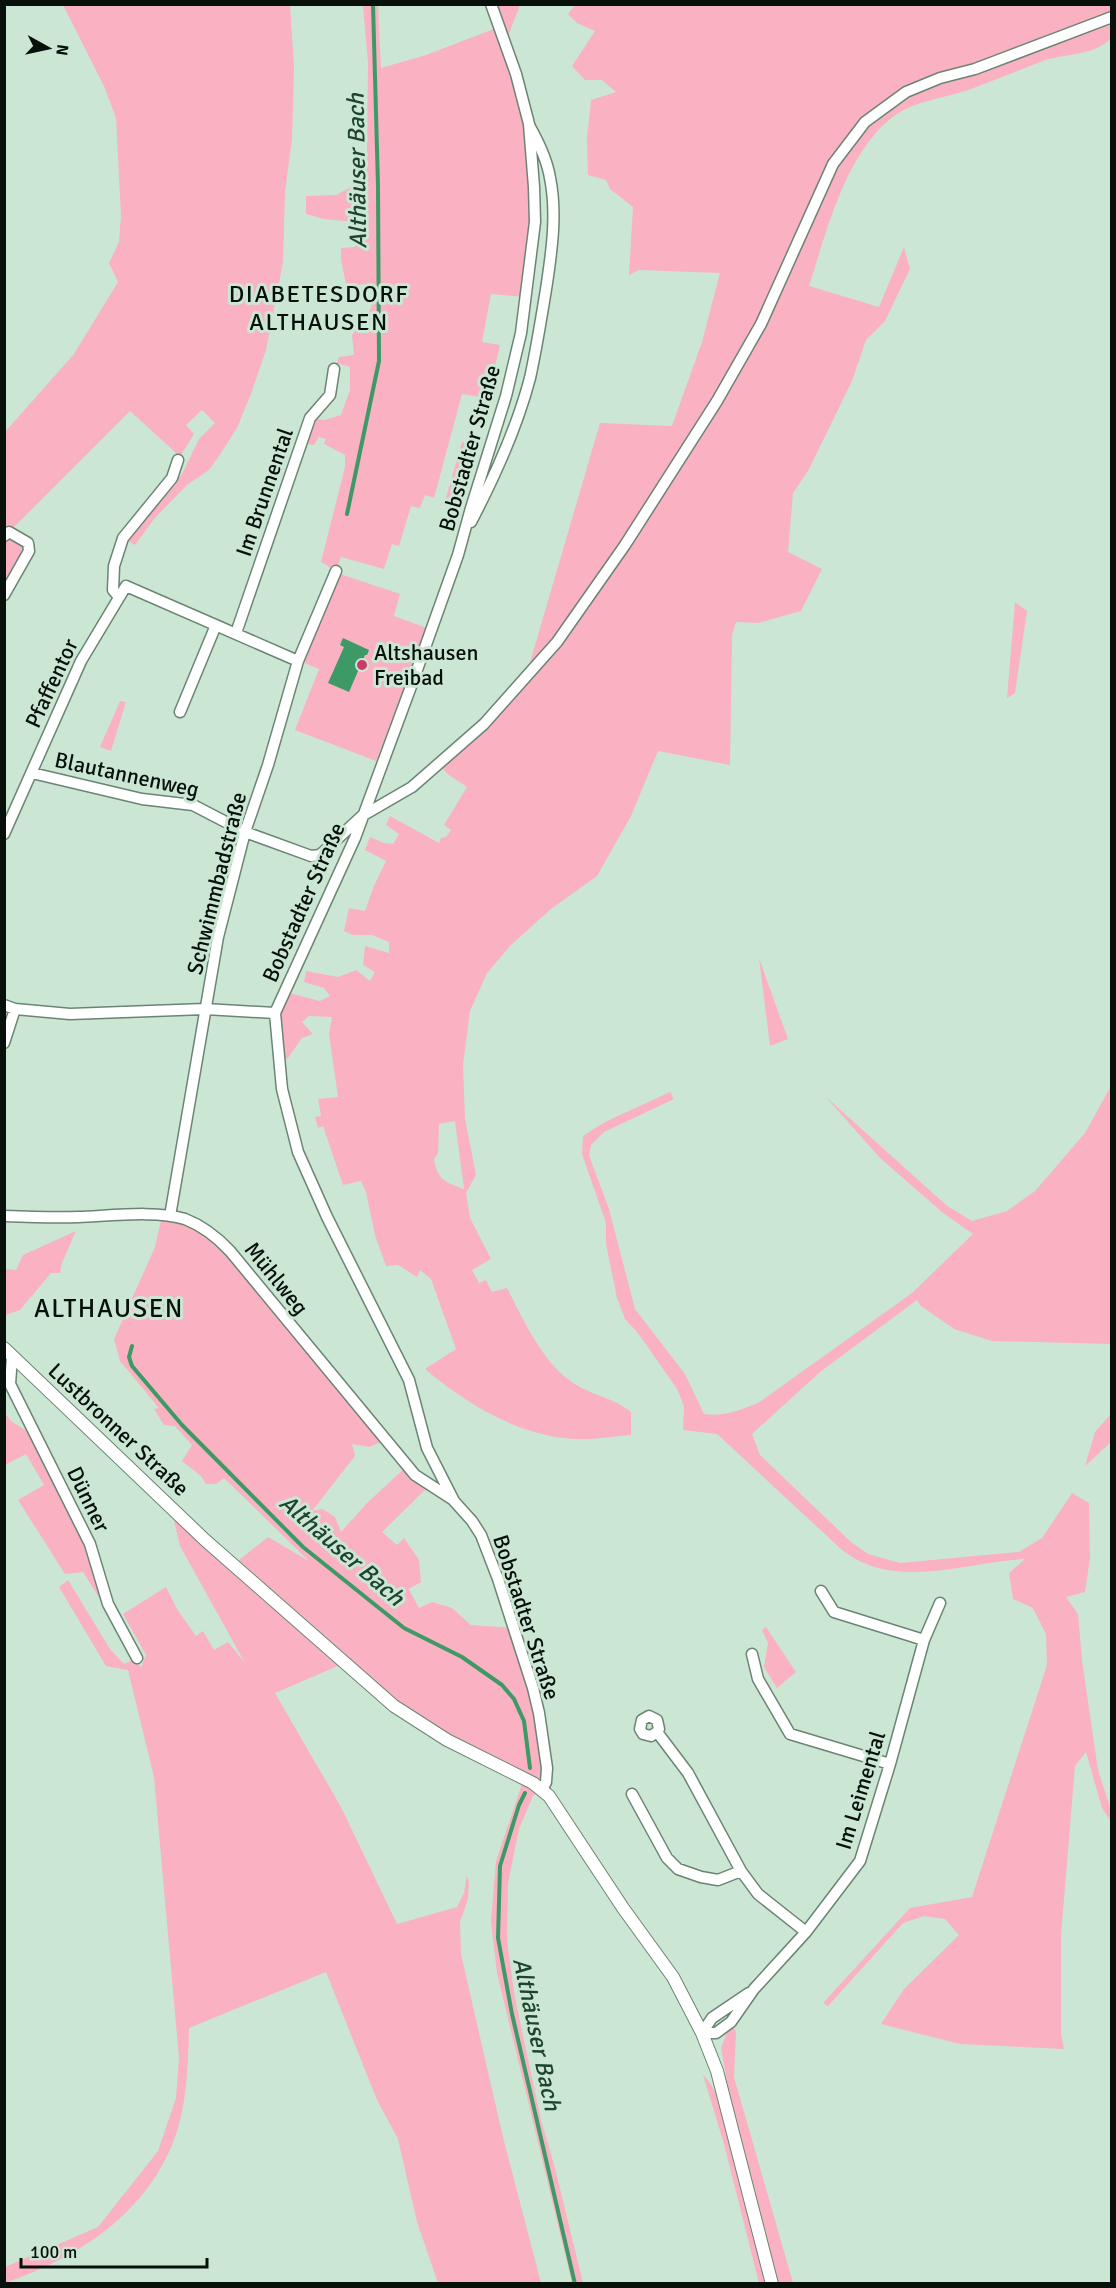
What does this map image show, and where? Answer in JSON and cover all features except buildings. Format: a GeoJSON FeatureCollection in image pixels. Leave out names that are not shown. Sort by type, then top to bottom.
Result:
{"type":"FeatureCollection","features":[{"type":"Feature","properties":{"kind":"street","name":"Bobstadter Straße"},"geometry":{"type":"LineString","coordinates":[[490,4],[516,74],[528,124],[534,187],[535,222],[521,333],[506,396],[462,539],[355,838],[275,1013],[282,1089],[297,1152],[409,1380],[427,1448],[454,1501],[481,1535],[498,1579],[533,1688],[547,1768],[546,1782],[542,1790]]}},
{"type":"Feature","properties":{"kind":"street"},"geometry":{"type":"LineString","coordinates":[[362,816],[412,787],[484,724],[557,642],[625,545],[717,401],[761,324],[833,164],[865,122],[906,92],[940,78],[975,69],[1112,17]]}},
{"type":"Feature","properties":{"kind":"street"},"geometry":{"type":"LineString","coordinates":[[462,539],[492,483],[513,429],[530,378],[541,318],[550,259],[554,205],[543,151],[528,124]]}},
{"type":"Feature","properties":{"kind":"street","name":"Im Brunnental"},"geometry":{"type":"LineString","coordinates":[[236,633],[310,418],[330,394],[334,369]]}},
{"type":"Feature","properties":{"kind":"street"},"geometry":{"type":"LineString","coordinates":[[119,597],[113,590],[114,566],[123,538],[172,478],[178,460]]}},
{"type":"Feature","properties":{"kind":"street"},"geometry":{"type":"LineString","coordinates":[[4,595],[30,551],[28,543],[7,534]]}},
{"type":"Feature","properties":{"kind":"street","name":"Schwimmbadstraße"},"geometry":{"type":"LineString","coordinates":[[170,1216],[218,937],[245,832],[268,765],[298,661],[336,571]]}},
{"type":"Feature","properties":{"kind":"street","name":"Pfaffentor"},"geometry":{"type":"LineString","coordinates":[[4,834],[81,661],[126,586],[216,625]]}},
{"type":"Feature","properties":{"kind":"street"},"geometry":{"type":"LineString","coordinates":[[180,712],[216,625],[298,661]]}},
{"type":"Feature","properties":{"kind":"street","name":"Blautannenweg"},"geometry":{"type":"LineString","coordinates":[[32,773],[142,799],[193,805],[245,832],[311,856],[320,855],[362,816]]}},
{"type":"Feature","properties":{"kind":"street"},"geometry":{"type":"LineString","coordinates":[[4,1043],[10,1007],[70,1014],[205,1009],[275,1013]]}},
{"type":"Feature","properties":{"kind":"street","name":"Mühlweg"},"geometry":{"type":"LineString","coordinates":[[4,1216],[81,1217],[104,1214],[170,1216],[185,1219],[199,1226],[222,1242],[415,1475],[454,1501]]}},
{"type":"Feature","properties":{"kind":"street","name":"Lustbronner Straße"},"geometry":{"type":"LineString","coordinates":[[8,1353],[205,1540],[394,1706],[447,1740],[518,1775],[542,1790],[555,1805],[618,1901],[674,1977],[702,2033],[717,2071],[772,2283]]}},
{"type":"Feature","properties":{"kind":"street","name":"Dünner"},"geometry":{"type":"LineString","coordinates":[[8,1353],[10,1384],[90,1544],[108,1604],[137,1658]]}},
{"type":"Feature","properties":{"kind":"street"},"geometry":{"type":"LineString","coordinates":[[821,1591],[834,1612],[924,1640]]}},
{"type":"Feature","properties":{"kind":"street","name":"Im Leimental"},"geometry":{"type":"LineString","coordinates":[[702,2033],[712,2018],[754,1989],[806,1932],[860,1861],[890,1764],[924,1640],[940,1603]]}},
{"type":"Feature","properties":{"kind":"street"},"geometry":{"type":"LineString","coordinates":[[752,1654],[758,1679],[790,1734],[890,1764]]}},
{"type":"Feature","properties":{"kind":"street"},"geometry":{"type":"LineString","coordinates":[[657,1732],[688,1773],[741,1871],[758,1894],[806,1932]]}},
{"type":"Feature","properties":{"kind":"street"},"geometry":{"type":"LineString","coordinates":[[632,1794],[667,1858],[678,1869],[718,1880],[741,1871]]}},
{"type":"Feature","properties":{"kind":"shaded area"},"geometry":{"type":"Polygon","coordinates":[[[63,5],[290,5],[294,67],[292,139],[285,192],[283,262],[266,350],[251,394],[237,428],[209,470],[187,485],[154,519],[135,545],[123,538],[172,478],[181,476],[199,439],[215,423],[202,410],[186,425],[194,434],[178,460],[175,452],[130,411],[10,531],[28,543],[5,595],[5,432],[74,354],[118,282],[109,263],[119,242],[121,215],[116,118],[104,86],[63,5]]]}},
{"type":"Feature","properties":{"kind":"shaded area"},"geometry":{"type":"Polygon","coordinates":[[[363,5],[378,5],[381,68],[426,55],[499,27],[491,5],[520,5],[505,44],[516,74],[534,187],[526,297],[491,294],[482,342],[500,345],[488,398],[462,394],[434,498],[425,495],[420,508],[411,506],[399,546],[392,544],[384,569],[341,557],[336,571],[321,562],[345,467],[345,455],[324,444],[326,439],[319,437],[314,445],[301,443],[310,418],[324,420],[341,415],[350,390],[350,367],[337,363],[339,357],[354,355],[352,335],[371,308],[373,286],[362,284],[348,294],[341,260],[341,248],[355,247],[355,222],[324,219],[306,214],[306,196],[336,195],[363,181],[367,152],[368,63],[363,5]]]}},
{"type":"Feature","properties":{"kind":"shaded area"},"geometry":{"type":"Polygon","coordinates":[[[575,5],[1111,5],[1111,38],[1104,44],[1089,51],[1052,58],[971,89],[923,102],[897,114],[879,129],[864,148],[851,169],[831,217],[809,286],[879,307],[904,247],[910,269],[885,321],[866,340],[852,381],[808,471],[793,493],[788,552],[822,569],[801,611],[758,623],[736,622],[732,636],[730,765],[658,751],[631,816],[597,876],[551,909],[511,945],[487,973],[470,1011],[463,1065],[465,1119],[476,1175],[466,1193],[470,1218],[491,1259],[472,1270],[479,1283],[486,1280],[492,1292],[507,1288],[541,1350],[569,1380],[631,1412],[631,1435],[584,1439],[556,1437],[535,1432],[496,1417],[459,1395],[425,1369],[456,1349],[431,1279],[420,1270],[417,1277],[398,1265],[386,1266],[375,1235],[366,1192],[361,1181],[343,1185],[323,1126],[318,1128],[315,1117],[321,1116],[318,1099],[338,1097],[329,1034],[332,1017],[309,1016],[302,1022],[313,1034],[302,1038],[288,1058],[279,1060],[275,1013],[285,992],[320,1001],[330,996],[324,988],[304,982],[306,971],[338,977],[356,970],[370,981],[375,972],[363,965],[365,946],[389,953],[389,942],[372,935],[353,935],[344,931],[349,908],[365,911],[386,861],[365,850],[370,837],[393,844],[399,834],[386,825],[390,816],[439,843],[441,838],[446,837],[451,830],[444,825],[467,787],[438,764],[526,676],[600,423],[672,426],[702,342],[720,273],[639,270],[629,275],[633,207],[610,189],[606,180],[588,175],[587,138],[591,100],[616,92],[602,80],[585,80],[572,66],[595,31],[577,23],[568,14],[575,5]],[[455,1121],[439,1124],[438,1153],[434,1160],[436,1167],[444,1180],[464,1189],[455,1121]]]}},
{"type":"Feature","properties":{"kind":"shaded area"},"geometry":{"type":"Polygon","coordinates":[[[462,442],[478,447],[461,505],[445,501],[462,442]]]}},
{"type":"Feature","properties":{"kind":"shaded area","name":"Altshausen Freibad"},"geometry":{"type":"Polygon","coordinates":[[[340,574],[400,594],[394,616],[427,628],[376,761],[295,730],[319,669],[302,662],[340,574]]]}},
{"type":"Feature","properties":{"kind":"shaded area"},"geometry":{"type":"Polygon","coordinates":[[[1015,602],[1027,611],[1015,693],[1007,698],[1015,602]]]}},
{"type":"Feature","properties":{"kind":"shaded area"},"geometry":{"type":"Polygon","coordinates":[[[343,638],[369,650],[349,692],[328,683],[344,647],[340,645],[343,638]]]}},
{"type":"Feature","properties":{"kind":"shaded area"},"geometry":{"type":"Polygon","coordinates":[[[120,701],[126,702],[111,751],[100,747],[120,701]]]}},
{"type":"Feature","properties":{"kind":"shaded area"},"geometry":{"type":"Polygon","coordinates":[[[759,958],[788,1039],[770,1046],[759,958]]]}},
{"type":"Feature","properties":{"kind":"shaded area"},"geometry":{"type":"Polygon","coordinates":[[[1111,1086],[1111,1344],[992,1341],[954,1329],[921,1306],[917,1300],[820,1372],[752,1434],[760,1455],[851,1542],[868,1554],[900,1563],[1019,1552],[1042,1538],[1072,1493],[1089,1503],[1090,1558],[1085,1592],[1066,1597],[1078,1614],[1082,1660],[1098,1770],[1111,1810],[1112,1823],[1102,1808],[1086,1752],[1075,1766],[1061,1935],[1061,2034],[1064,2049],[960,2044],[881,2024],[904,1989],[959,1935],[945,1919],[924,1916],[903,1923],[828,2006],[823,2003],[910,1908],[972,1897],[1047,1665],[1046,1634],[1033,1608],[1013,1599],[1009,1573],[1025,1559],[906,1572],[883,1569],[861,1562],[841,1549],[717,1434],[683,1430],[684,1406],[677,1389],[638,1333],[625,1319],[617,1298],[606,1244],[606,1223],[582,1154],[583,1136],[605,1122],[670,1092],[674,1099],[604,1132],[591,1145],[589,1155],[609,1209],[635,1309],[685,1374],[704,1414],[718,1415],[758,1403],[912,1293],[973,1234],[943,1213],[880,1158],[825,1096],[946,1205],[972,1221],[1007,1211],[1035,1191],[1085,1133],[1111,1086]]]}},
{"type":"Feature","properties":{"kind":"shaded area"},"geometry":{"type":"Polygon","coordinates":[[[162,1216],[213,1234],[386,1440],[369,1447],[352,1444],[355,1456],[312,1511],[323,1509],[335,1517],[341,1532],[366,1504],[407,1466],[430,1485],[382,1532],[397,1545],[404,1538],[419,1560],[421,1582],[409,1589],[419,1608],[432,1602],[452,1608],[471,1625],[513,1628],[542,1740],[542,1790],[533,1796],[519,1829],[508,1883],[507,1941],[515,1998],[541,2120],[583,2283],[572,2283],[497,1973],[491,1922],[496,1861],[524,1778],[447,1740],[345,1663],[275,1693],[341,1807],[397,1924],[457,1907],[464,1893],[467,1875],[468,1899],[460,1922],[461,1954],[503,2137],[541,2283],[438,2283],[417,2222],[398,2139],[377,2100],[326,1972],[189,2028],[187,2074],[180,2121],[170,2150],[157,2175],[141,2197],[102,2233],[56,2262],[5,2283],[5,2267],[98,2227],[158,2151],[176,2098],[179,2058],[154,1777],[128,1670],[106,1666],[59,1587],[68,1580],[110,1649],[124,1664],[137,1658],[141,1668],[146,1655],[123,1614],[166,1587],[177,1609],[196,1636],[203,1631],[214,1650],[228,1642],[245,1663],[180,1546],[171,1507],[233,1565],[268,1537],[309,1561],[224,1478],[216,1484],[206,1484],[201,1476],[182,1461],[192,1445],[175,1426],[164,1425],[154,1409],[159,1408],[120,1361],[114,1339],[155,1247],[162,1216]]]}},
{"type":"Feature","properties":{"kind":"shaded area"},"geometry":{"type":"Polygon","coordinates":[[[76,1231],[60,1273],[51,1273],[20,1310],[5,1315],[5,1269],[16,1270],[23,1255],[76,1231]]]}},
{"type":"Feature","properties":{"kind":"shaded area"},"geometry":{"type":"Polygon","coordinates":[[[4,1412],[11,1421],[36,1437],[90,1544],[108,1604],[100,1599],[83,1572],[65,1574],[18,1500],[44,1485],[26,1454],[5,1465],[4,1412]]]}},
{"type":"Feature","properties":{"kind":"shaded area"},"geometry":{"type":"Polygon","coordinates":[[[1111,1414],[1111,1442],[1085,1466],[1095,1432],[1111,1414]]]}},
{"type":"Feature","properties":{"kind":"shaded area"},"geometry":{"type":"Polygon","coordinates":[[[766,1627],[796,1672],[777,1688],[764,1667],[768,1643],[762,1630],[766,1627]]]}},
{"type":"Feature","properties":{"kind":"shaded area"},"geometry":{"type":"Polygon","coordinates":[[[731,2022],[736,2032],[734,2077],[793,2283],[759,2283],[724,2144],[703,2075],[712,2086],[731,2125],[721,2048],[731,2022]]]}},
{"type":"Feature","properties":{"kind":"waterway","name":"Althäuser Bach"},"geometry":{"type":"LineString","coordinates":[[347,514],[379,361],[378,186],[373,4]]}},
{"type":"Feature","properties":{"kind":"waterway","name":"Althäuser Bach"},"geometry":{"type":"LineString","coordinates":[[132,1346],[129,1357],[132,1366],[182,1425],[303,1547],[404,1628],[462,1657],[502,1685],[514,1699],[524,1721],[530,1768]]}},
{"type":"Feature","properties":{"kind":"waterway","name":"Althäuser Bach"},"geometry":{"type":"LineString","coordinates":[[525,1793],[500,1866],[498,1938],[512,2014],[575,2284]]}},
{"type":"Feature","properties":{"kind":"place","name":"Altshausen Freibad"},"geometry":{"type":"Point","coordinates":[362,665]}},
{"type":"Feature","properties":{"kind":"district","name":"DIABETESDORF ALTHAUSEN"},"geometry":{"type":"Point","coordinates":[319,308]}},
{"type":"Feature","properties":{"kind":"district","name":"ALTHAUSEN"},"geometry":{"type":"Point","coordinates":[109,1308]}}]}
